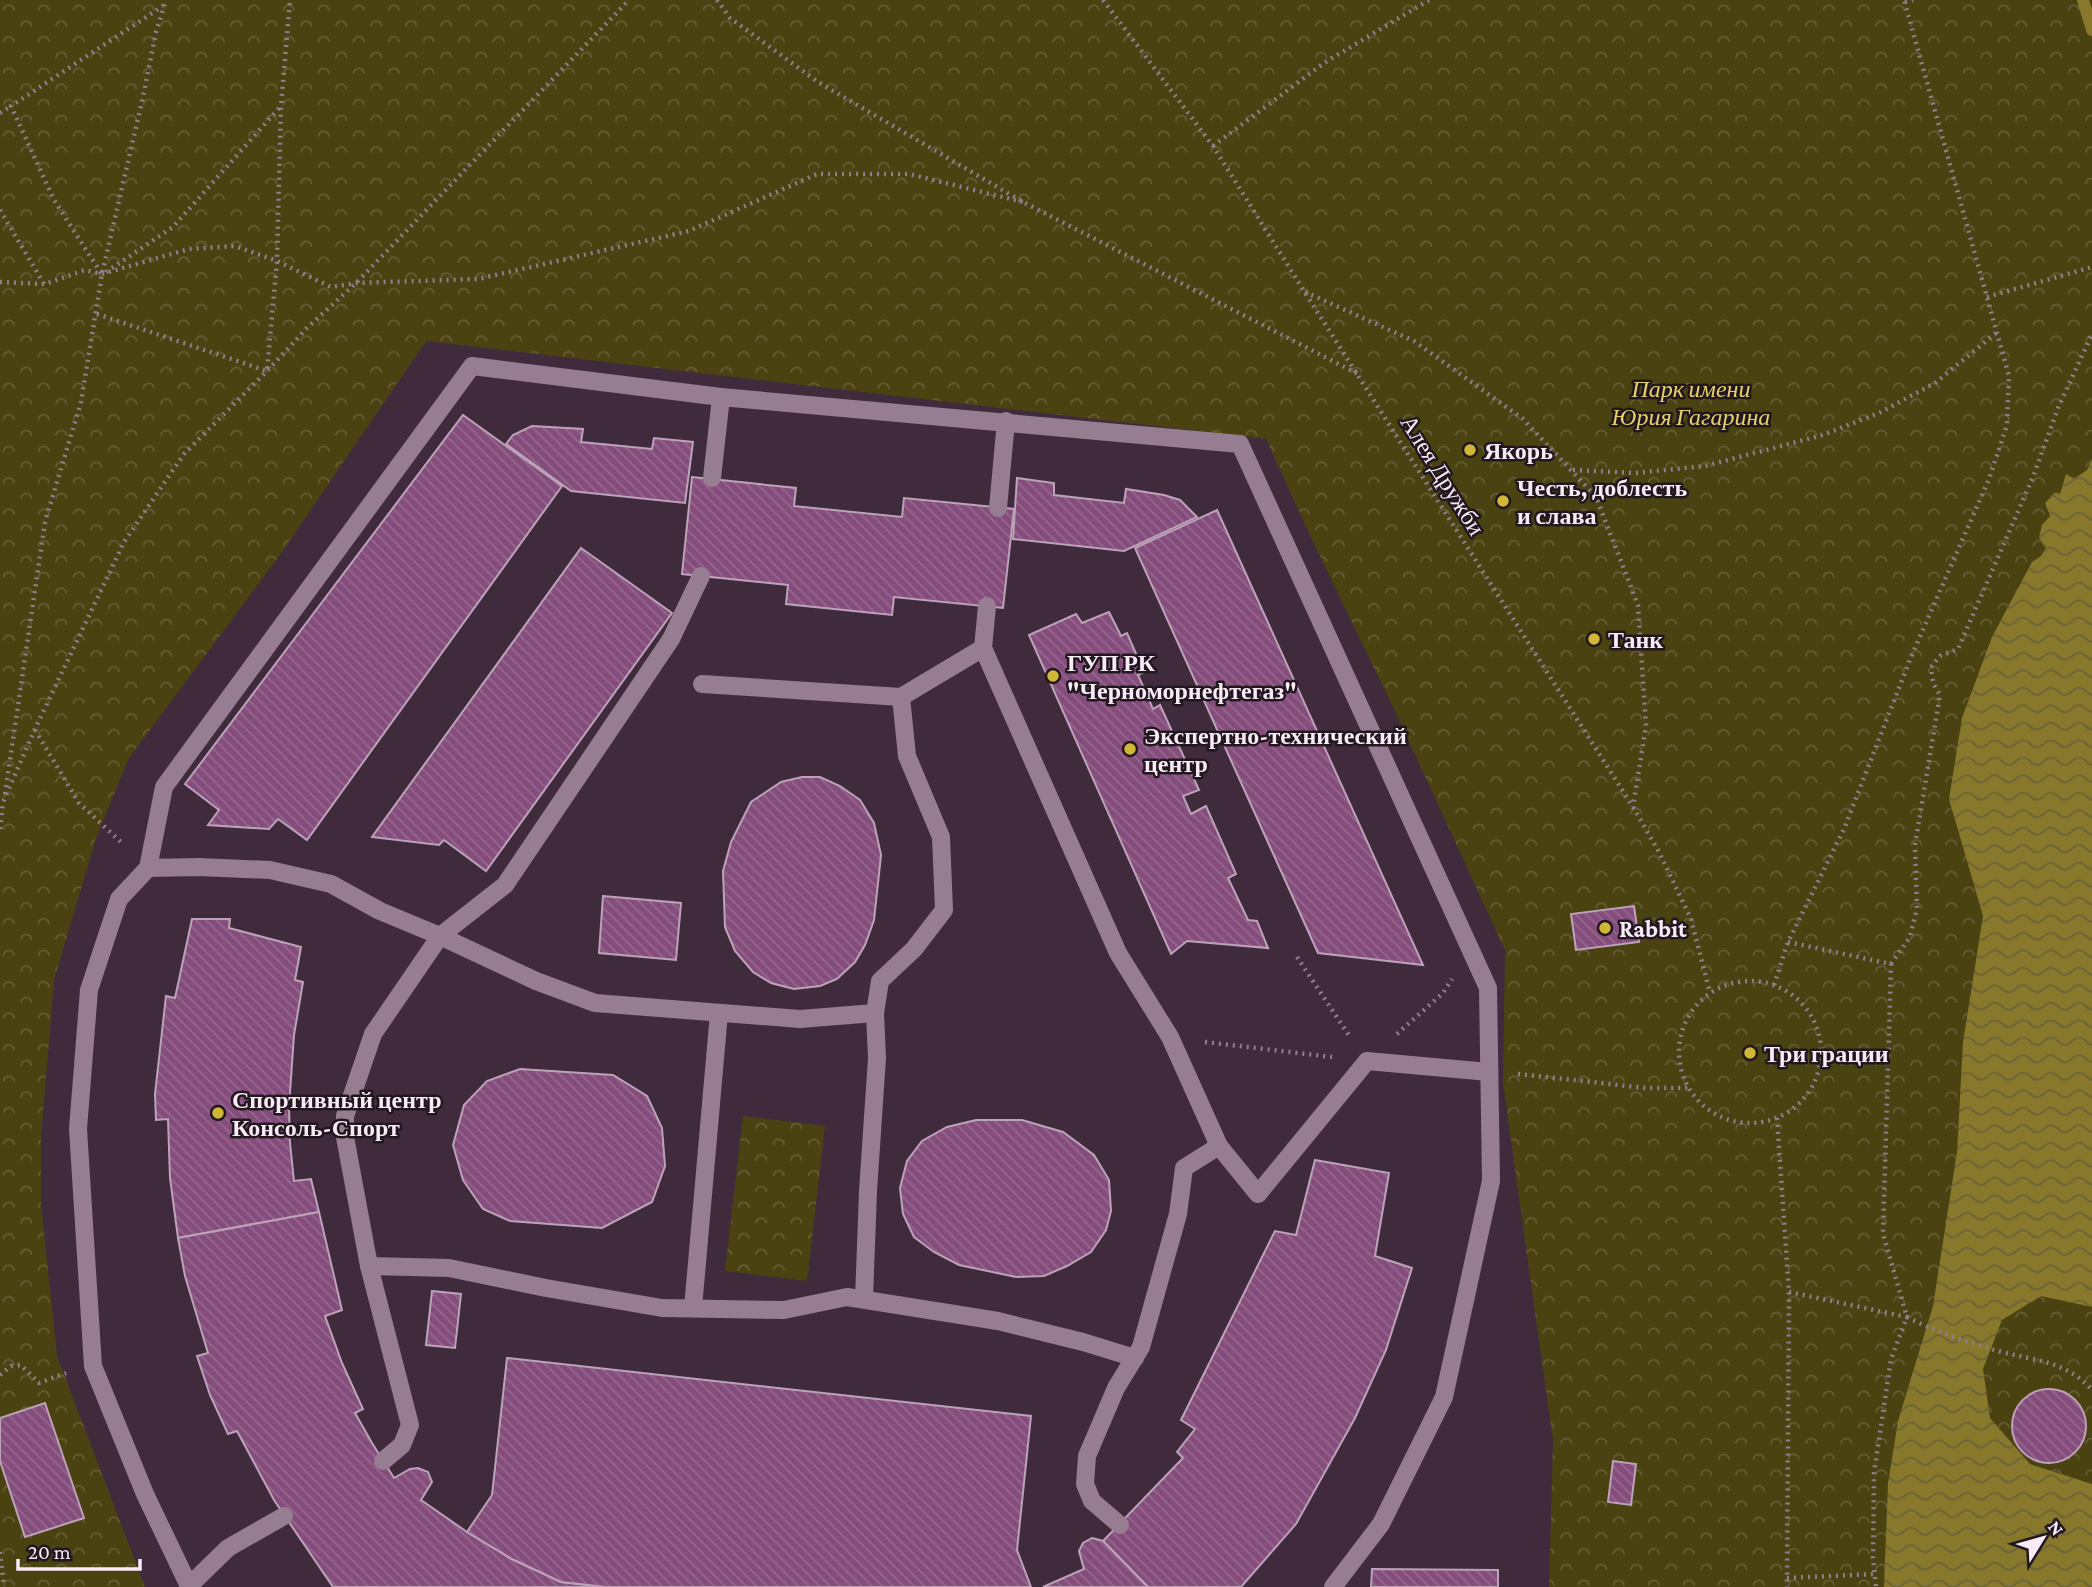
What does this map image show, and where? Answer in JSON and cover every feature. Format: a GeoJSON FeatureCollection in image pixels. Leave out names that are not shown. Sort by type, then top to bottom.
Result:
{"type":"FeatureCollection","features":[{"type":"Feature","properties":{"kind":"lane"},"geometry":{"type":"LineString","coordinates":[[284,1516],[228,1548],[188,1586],[145,1494],[93,1366],[78,1129],[89,990],[119,900],[148,868],[164,787],[472,366],[721,397],[1240,444],[1488,988],[1492,1181],[1444,1397],[1381,1524],[1333,1587]]}},
{"type":"Feature","properties":{"kind":"lane"},"geometry":{"type":"LineString","coordinates":[[712,478],[721,397]]}},
{"type":"Feature","properties":{"kind":"lane"},"geometry":{"type":"LineString","coordinates":[[998,508],[1006,421]]}},
{"type":"Feature","properties":{"kind":"lane"},"geometry":{"type":"LineString","coordinates":[[383,1461],[402,1445],[410,1425],[369,1266],[345,1137],[345,1116],[373,1034],[440,936],[505,885],[671,639],[701,576]]}},
{"type":"Feature","properties":{"kind":"lane"},"geometry":{"type":"LineString","coordinates":[[987,606],[983,649],[1118,953],[1170,1037],[1219,1146],[1258,1194],[1367,1061],[1489,1072]]}},
{"type":"Feature","properties":{"kind":"lane"},"geometry":{"type":"LineString","coordinates":[[702,684],[901,697],[983,649]]}},
{"type":"Feature","properties":{"kind":"lane"},"geometry":{"type":"LineString","coordinates":[[864,1299],[867,1191],[877,1058],[875,1013],[880,981],[914,948],[944,910],[941,837],[907,756],[901,697]]}},
{"type":"Feature","properties":{"kind":"lane"},"geometry":{"type":"LineString","coordinates":[[148,868],[270,870],[331,884],[380,911],[536,981],[595,1003],[800,1020],[875,1013]]}},
{"type":"Feature","properties":{"kind":"lane"},"geometry":{"type":"LineString","coordinates":[[693,1308],[719,1013]]}},
{"type":"Feature","properties":{"kind":"lane"},"geometry":{"type":"LineString","coordinates":[[1119,1525],[1093,1501],[1085,1484],[1087,1456],[1116,1388],[1142,1347],[1178,1214],[1184,1168],[1219,1146]]}},
{"type":"Feature","properties":{"kind":"lane"},"geometry":{"type":"LineString","coordinates":[[369,1266],[449,1268],[662,1308],[784,1310],[847,1297],[864,1299],[998,1321],[1135,1358]]}},
{"type":"Feature","properties":{"kind":"path"},"geometry":{"type":"LineString","coordinates":[[267,371],[277,261],[281,106],[290,0]]}},
{"type":"Feature","properties":{"kind":"path"},"geometry":{"type":"LineString","coordinates":[[4,802],[35,729],[124,542],[184,454],[307,328],[356,283],[629,0]]}},
{"type":"Feature","properties":{"kind":"path"},"geometry":{"type":"LineString","coordinates":[[717,0],[730,18],[818,82],[1023,202],[1359,375]]}},
{"type":"Feature","properties":{"kind":"path","name":"Алея Дружби"},"geometry":{"type":"LineString","coordinates":[[1103,0],[1213,146],[1633,807],[1659,852],[1691,919],[1710,993]]}},
{"type":"Feature","properties":{"kind":"path"},"geometry":{"type":"LineString","coordinates":[[1213,146],[1324,63],[1429,0]]}},
{"type":"Feature","properties":{"kind":"path"},"geometry":{"type":"LineString","coordinates":[[1774,985],[1788,942],[1844,829],[1911,657],[1989,479],[2007,425],[2009,376],[1905,1],[1913,0]]}},
{"type":"Feature","properties":{"kind":"path"},"geometry":{"type":"LineString","coordinates":[[0,113],[165,3]]}},
{"type":"Feature","properties":{"kind":"path"},"geometry":{"type":"LineString","coordinates":[[0,830],[45,522],[81,402],[102,274],[156,32],[165,3]]}},
{"type":"Feature","properties":{"kind":"path"},"geometry":{"type":"LineString","coordinates":[[11,106],[54,200],[102,274]]}},
{"type":"Feature","properties":{"kind":"path"},"geometry":{"type":"LineString","coordinates":[[102,274],[173,227],[281,106]]}},
{"type":"Feature","properties":{"kind":"path"},"geometry":{"type":"LineString","coordinates":[[0,282],[45,284],[85,270],[102,274],[189,249],[235,246],[277,261],[331,287],[356,283],[478,279],[689,230],[817,174],[909,174],[1023,202]]}},
{"type":"Feature","properties":{"kind":"path"},"geometry":{"type":"LineString","coordinates":[[0,210],[45,284]]}},
{"type":"Feature","properties":{"kind":"path"},"geometry":{"type":"LineString","coordinates":[[1987,297],[2092,267]]}},
{"type":"Feature","properties":{"kind":"path"},"geometry":{"type":"LineString","coordinates":[[1304,291],[1414,341],[1522,419],[1596,497],[1637,605],[1646,726],[1633,807]]}},
{"type":"Feature","properties":{"kind":"path"},"geometry":{"type":"LineString","coordinates":[[96,313],[267,371]]}},
{"type":"Feature","properties":{"kind":"path"},"geometry":{"type":"LineString","coordinates":[[1572,470],[1635,473],[1705,466],[1823,435],[1879,413],[1935,383],[1996,333]]}},
{"type":"Feature","properties":{"kind":"path"},"geometry":{"type":"LineString","coordinates":[[1876,1587],[1873,1558],[1874,1473],[1891,1359],[1907,1317],[1883,1234],[1891,964],[1910,937],[1917,908],[1914,845],[1940,695],[1933,683],[1931,667],[1940,656],[1958,649],[2033,477],[2058,408],[2092,334]]}},
{"type":"Feature","properties":{"kind":"path"},"geometry":{"type":"LineString","coordinates":[[35,729],[79,803],[148,868]]}},
{"type":"Feature","properties":{"kind":"path"},"geometry":{"type":"LineString","coordinates":[[1788,942],[1891,964]]}},
{"type":"Feature","properties":{"kind":"path"},"geometry":{"type":"LineString","coordinates":[[1297,957],[1367,1061]]}},
{"type":"Feature","properties":{"kind":"path"},"geometry":{"type":"LineString","coordinates":[[1749,981],[1774,985],[1796,996],[1812,1015],[1820,1038],[1821,1063],[1813,1087],[1798,1105],[1777,1118],[1753,1124],[1734,1121],[1716,1114],[1700,1103],[1689,1088],[1681,1068],[1679,1046],[1684,1026],[1694,1007],[1710,993],[1729,984],[1749,981]]}},
{"type":"Feature","properties":{"kind":"path"},"geometry":{"type":"LineString","coordinates":[[1170,1037],[1367,1061]]}},
{"type":"Feature","properties":{"kind":"path"},"geometry":{"type":"LineString","coordinates":[[1489,1072],[1594,1080],[1646,1088],[1689,1088]]}},
{"type":"Feature","properties":{"kind":"path"},"geometry":{"type":"LineString","coordinates":[[1777,1118],[1789,1292],[1787,1587]]}},
{"type":"Feature","properties":{"kind":"path"},"geometry":{"type":"LineString","coordinates":[[1789,1292],[1907,1317],[1999,1351],[2043,1359],[2082,1379],[2092,1390]]}},
{"type":"Feature","properties":{"kind":"path"},"geometry":{"type":"LineString","coordinates":[[0,1375],[11,1366],[21,1365],[39,1384],[66,1373]]}},
{"type":"Feature","properties":{"kind":"path"},"geometry":{"type":"LineString","coordinates":[[0,1552],[4,1587]]}},
{"type":"Feature","properties":{"kind":"path"},"geometry":{"type":"LineString","coordinates":[[1787,1578],[1875,1574]]}},
{"type":"Feature","properties":{"kind":"green space","name":"Парк имени Юрия Гагарина"},"geometry":{"type":"Polygon","coordinates":[[[0,0],[2092,0],[2092,1587],[1549,1587],[1553,1441],[1503,1083],[1505,950],[1266,439],[426,341],[282,552],[129,758],[96,838],[54,980],[41,1138],[41,1203],[57,1356],[145,1587],[0,1587],[0,0]]]}},
{"type":"Feature","properties":{"kind":"green space"},"geometry":{"type":"Polygon","coordinates":[[[743,1116],[825,1126],[807,1281],[725,1271],[743,1116]]]}},
{"type":"Feature","properties":{"kind":"water"},"geometry":{"type":"Polygon","coordinates":[[[2092,459],[2092,1307],[2041,1296],[2002,1320],[1983,1369],[1990,1418],[2030,1464],[2092,1484],[2092,1587],[1884,1587],[1888,1483],[1898,1421],[1933,1306],[1957,1152],[1963,1042],[1983,916],[1949,799],[1962,718],[1992,637],[2032,562],[2041,556],[2046,547],[2039,538],[2042,525],[2050,516],[2045,503],[2055,493],[2060,494],[2066,474],[2074,479],[2087,470],[2092,459]]]}},
{"type":"Feature","properties":{"kind":"building"},"geometry":{"type":"Polygon","coordinates":[[[463,415],[562,486],[307,840],[278,819],[269,829],[208,825],[219,810],[185,784],[463,415]]]}},
{"type":"Feature","properties":{"kind":"building"},"geometry":{"type":"Polygon","coordinates":[[[532,426],[583,429],[581,442],[652,449],[654,438],[693,442],[685,503],[571,491],[506,444],[513,435],[532,426]]]}},
{"type":"Feature","properties":{"kind":"building"},"geometry":{"type":"Polygon","coordinates":[[[692,477],[796,488],[794,506],[902,517],[904,498],[1014,509],[1003,608],[894,597],[892,615],[786,604],[788,585],[682,574],[692,477]]]}},
{"type":"Feature","properties":{"kind":"building"},"geometry":{"type":"Polygon","coordinates":[[[1017,478],[1054,483],[1054,495],[1124,503],[1126,489],[1164,495],[1180,500],[1197,517],[1124,551],[1013,539],[1017,478]]]}},
{"type":"Feature","properties":{"kind":"building"},"geometry":{"type":"Polygon","coordinates":[[[1217,510],[1423,965],[1318,953],[1135,548],[1217,510]]]}},
{"type":"Feature","properties":{"kind":"building"},"geometry":{"type":"Polygon","coordinates":[[[581,548],[672,613],[486,871],[444,840],[439,845],[372,837],[581,548]]]}},
{"type":"Feature","properties":{"kind":"building","name":"Экспертно-технический центр"},"geometry":{"type":"Polygon","coordinates":[[[1109,612],[1121,636],[1127,633],[1144,672],[1138,675],[1153,709],[1160,705],[1199,790],[1183,796],[1191,814],[1206,806],[1236,874],[1228,878],[1248,920],[1257,921],[1268,948],[1187,941],[1171,954],[1029,635],[1076,614],[1082,623],[1109,612]]]}},
{"type":"Feature","properties":{"kind":"building"},"geometry":{"type":"Polygon","coordinates":[[[802,777],[820,777],[840,786],[860,800],[874,823],[881,855],[874,920],[865,945],[855,962],[837,979],[820,986],[794,989],[771,983],[753,972],[735,951],[725,927],[723,871],[731,842],[751,802],[781,782],[802,777]]]}},
{"type":"Feature","properties":{"kind":"building"},"geometry":{"type":"Polygon","coordinates":[[[603,896],[681,903],[676,960],[599,953],[603,896]]]}},
{"type":"Feature","properties":{"kind":"building","name":"Rabbit"},"geometry":{"type":"Polygon","coordinates":[[[1634,906],[1639,942],[1576,950],[1571,914],[1634,906]]]}},
{"type":"Feature","properties":{"kind":"building"},"geometry":{"type":"Polygon","coordinates":[[[192,919],[230,919],[229,928],[301,947],[295,980],[303,982],[294,1035],[289,1107],[290,1143],[294,1181],[311,1179],[319,1212],[178,1238],[170,1178],[168,1119],[156,1120],[155,1094],[166,996],[175,998],[192,919]]]}},
{"type":"Feature","properties":{"kind":"building"},"geometry":{"type":"Polygon","coordinates":[[[520,1069],[613,1075],[647,1096],[662,1128],[665,1166],[652,1202],[602,1228],[510,1221],[483,1209],[463,1180],[453,1145],[464,1105],[487,1081],[520,1069]]]}},
{"type":"Feature","properties":{"kind":"building"},"geometry":{"type":"Polygon","coordinates":[[[976,1120],[1022,1120],[1063,1132],[1094,1155],[1109,1180],[1111,1211],[1106,1230],[1091,1252],[1044,1276],[1016,1277],[959,1265],[934,1252],[914,1237],[903,1214],[900,1188],[907,1161],[922,1141],[947,1127],[976,1120]]]}},
{"type":"Feature","properties":{"kind":"building"},"geometry":{"type":"Polygon","coordinates":[[[1315,1160],[1389,1173],[1375,1256],[1412,1268],[1386,1350],[1355,1418],[1296,1524],[1241,1587],[1148,1587],[1103,1541],[1183,1458],[1177,1452],[1195,1429],[1181,1420],[1275,1231],[1296,1235],[1315,1160]]]}},
{"type":"Feature","properties":{"kind":"building"},"geometry":{"type":"Polygon","coordinates":[[[319,1212],[342,1310],[325,1316],[363,1409],[355,1413],[394,1478],[410,1469],[418,1468],[428,1472],[432,1482],[421,1500],[467,1532],[512,1559],[561,1582],[606,1587],[333,1587],[274,1500],[237,1431],[228,1434],[210,1395],[197,1356],[208,1353],[185,1276],[178,1238],[319,1212]]]}},
{"type":"Feature","properties":{"kind":"building"},"geometry":{"type":"Polygon","coordinates":[[[432,1291],[461,1294],[455,1348],[426,1345],[432,1291]]]}},
{"type":"Feature","properties":{"kind":"building"},"geometry":{"type":"Polygon","coordinates":[[[507,1358],[1031,1416],[1017,1550],[1031,1587],[606,1587],[561,1582],[512,1559],[467,1532],[492,1495],[507,1358]]]}},
{"type":"Feature","properties":{"kind":"building"},"geometry":{"type":"Polygon","coordinates":[[[2049,1389],[2063,1392],[2075,1400],[2083,1412],[2086,1426],[2083,1440],[2075,1452],[2063,1460],[2049,1463],[2035,1460],[2023,1452],[2015,1440],[2012,1426],[2015,1412],[2023,1400],[2035,1392],[2049,1389]]]}},
{"type":"Feature","properties":{"kind":"building"},"geometry":{"type":"Polygon","coordinates":[[[45,1403],[84,1518],[25,1537],[0,1461],[0,1418],[45,1403]]]}},
{"type":"Feature","properties":{"kind":"building"},"geometry":{"type":"Polygon","coordinates":[[[1613,1461],[1636,1464],[1631,1505],[1608,1502],[1613,1461]]]}},
{"type":"Feature","properties":{"kind":"building"},"geometry":{"type":"Polygon","coordinates":[[[1092,1538],[1103,1541],[1148,1587],[1043,1587],[1084,1569],[1079,1551],[1083,1543],[1092,1538]]]}},
{"type":"Feature","properties":{"kind":"building"},"geometry":{"type":"Polygon","coordinates":[[[1372,1569],[1498,1570],[1498,1587],[1371,1587],[1372,1569]]]}},
{"type":"Feature","properties":{"kind":"waterway"},"geometry":{"type":"LineString","coordinates":[[2083,0],[2092,30]]}},
{"type":"Feature","properties":{"kind":"place","name":"Якорь"},"geometry":{"type":"Point","coordinates":[1470,450]}},
{"type":"Feature","properties":{"kind":"place","name":"Честь, доблесть и слава"},"geometry":{"type":"Point","coordinates":[1503,501]}},
{"type":"Feature","properties":{"kind":"place","name":"Танк"},"geometry":{"type":"Point","coordinates":[1594,639]}},
{"type":"Feature","properties":{"kind":"place","name":"ГУП РК \"Черноморнефтегаз\""},"geometry":{"type":"Point","coordinates":[1053,676]}},
{"type":"Feature","properties":{"kind":"place","name":"Экспертно-технический центр"},"geometry":{"type":"Point","coordinates":[1130,749]}},
{"type":"Feature","properties":{"kind":"place","name":"Rabbit"},"geometry":{"type":"Point","coordinates":[1605,928]}},
{"type":"Feature","properties":{"kind":"place","name":"Три грации"},"geometry":{"type":"Point","coordinates":[1750,1053]}},
{"type":"Feature","properties":{"kind":"place","name":"Спортивный центр Консоль-Спорт"},"geometry":{"type":"Point","coordinates":[218,1113]}}]}
